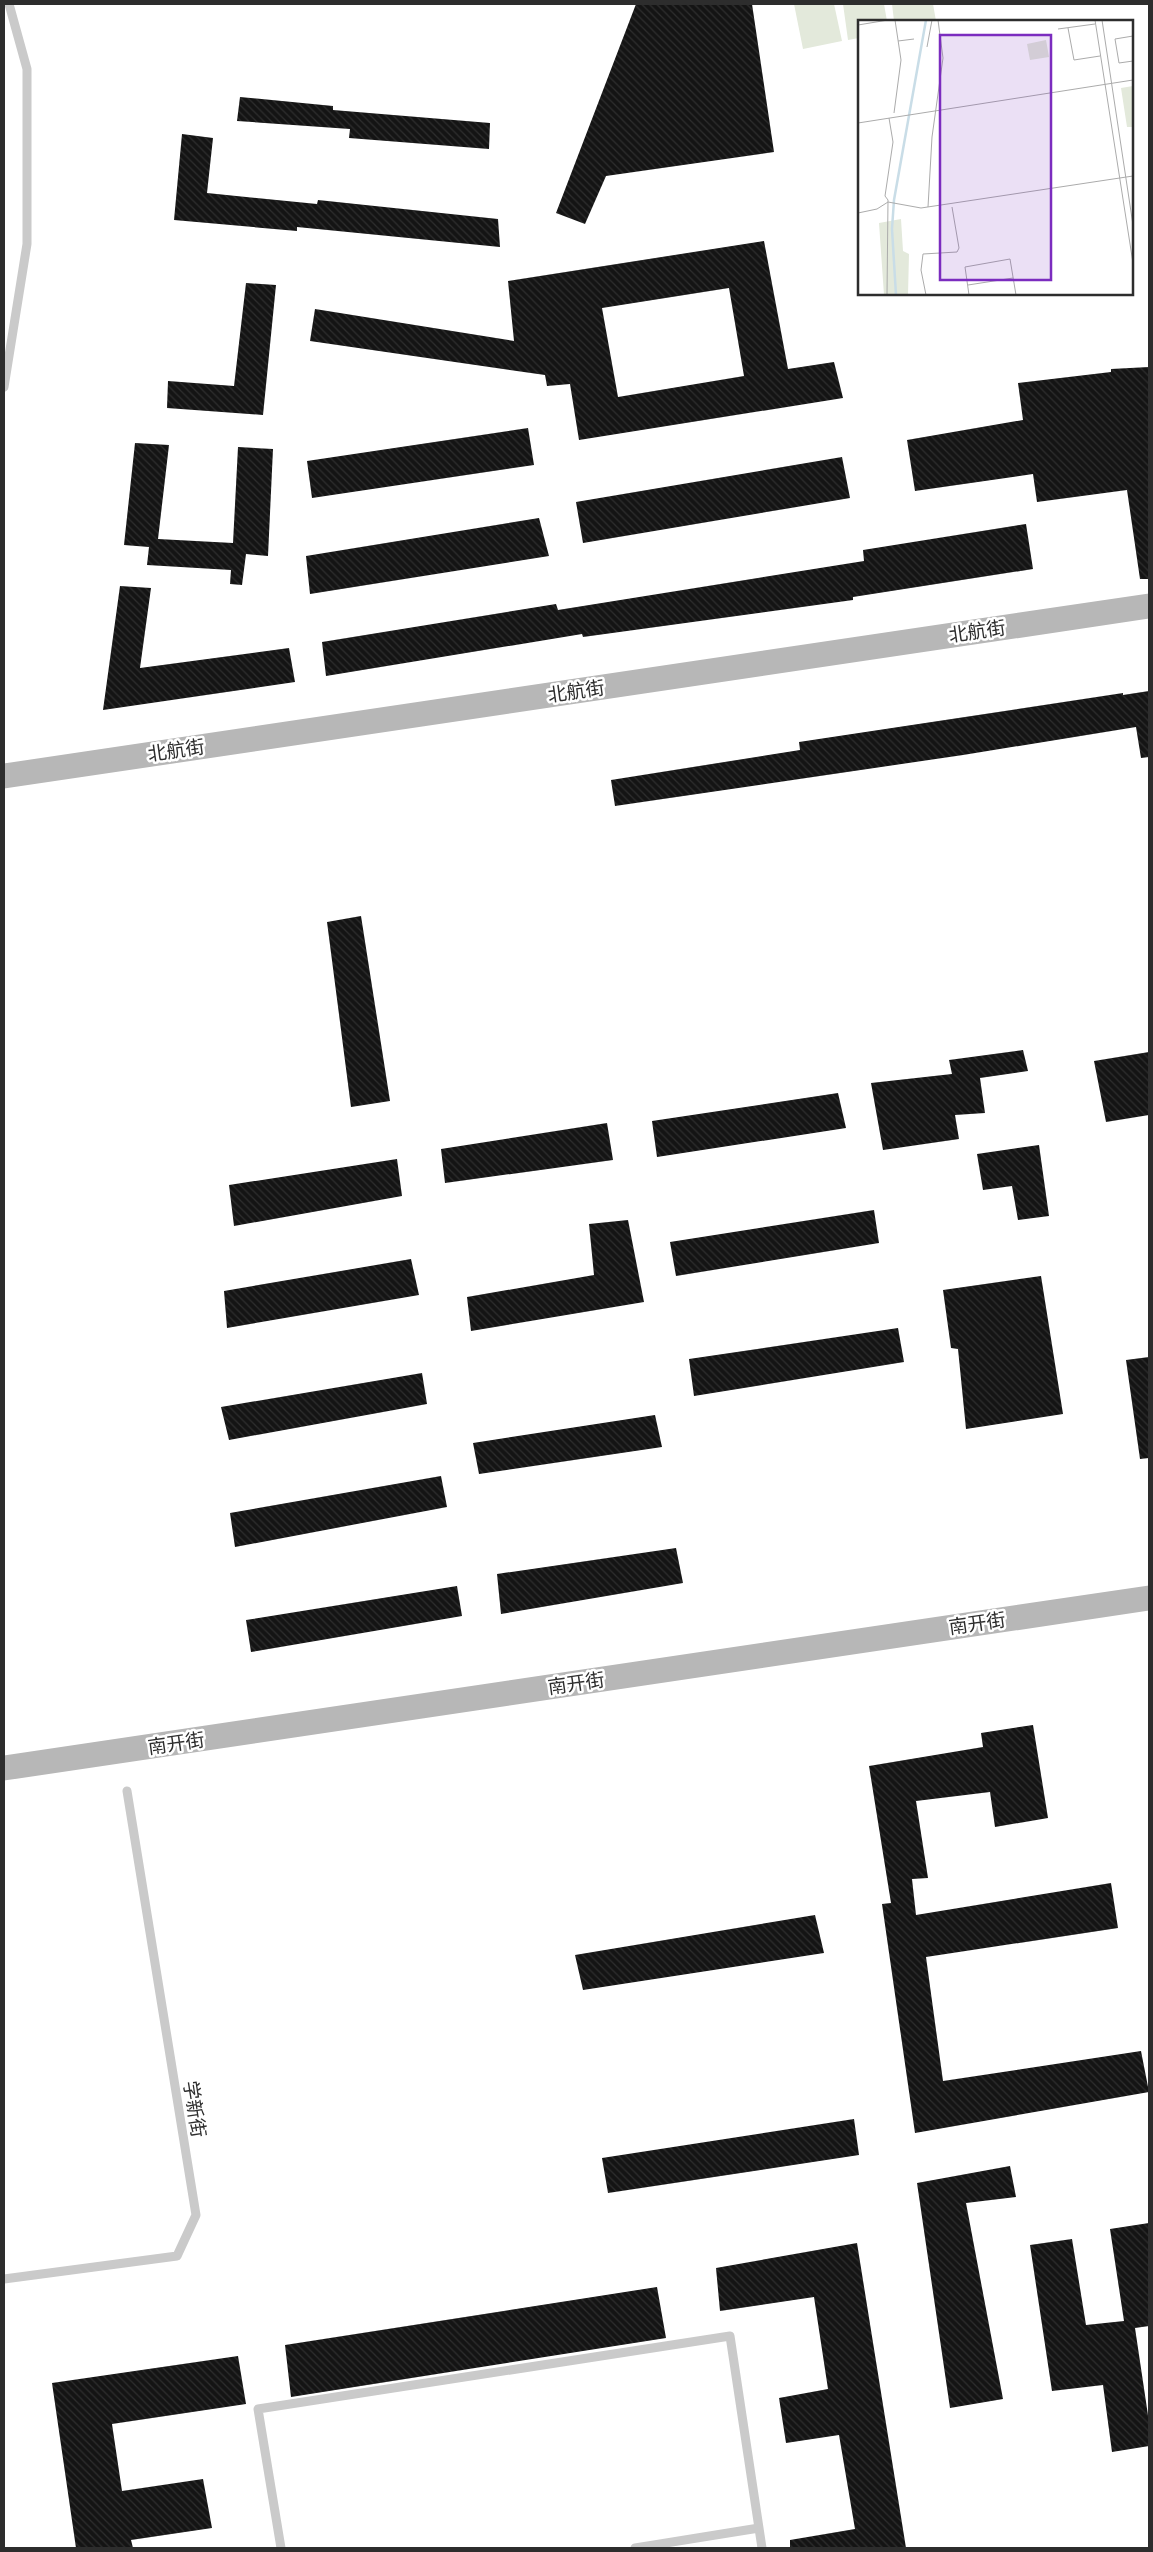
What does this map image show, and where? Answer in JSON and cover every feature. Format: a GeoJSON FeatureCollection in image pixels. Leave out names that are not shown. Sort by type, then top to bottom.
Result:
{"type":"FeatureCollection","features":[{"type":"Feature","properties":{"kind":"street","name":"北航街"},"geometry":{"type":"LineString","coordinates":[[4,776],[1149,606]]}},
{"type":"Feature","properties":{"kind":"street","name":"南开街"},"geometry":{"type":"LineString","coordinates":[[4,1768],[1149,1598]]}},
{"type":"Feature","properties":{"kind":"lane"},"geometry":{"type":"LineString","coordinates":[[4,388],[27,244],[27,68],[9,4]]}},
{"type":"Feature","properties":{"kind":"lane","name":"学新街"},"geometry":{"type":"LineString","coordinates":[[4,2279],[177,2256],[196,2215],[127,1791]]}},
{"type":"Feature","properties":{"kind":"lane"},"geometry":{"type":"LineString","coordinates":[[281,2548],[258,2409],[730,2336],[762,2548]]}},
{"type":"Feature","properties":{"kind":"lane"},"geometry":{"type":"LineString","coordinates":[[635,2548],[759,2528]]}},
{"type":"Feature","properties":{"kind":"shaded area"},"geometry":{"type":"Polygon","coordinates":[[[794,4],[834,4],[842,41],[803,49],[794,4]]]}},
{"type":"Feature","properties":{"kind":"shaded area"},"geometry":{"type":"Polygon","coordinates":[[[843,4],[884,4],[887,20],[858,20],[858,38],[848,40],[843,4]]]}},
{"type":"Feature","properties":{"kind":"shaded area"},"geometry":{"type":"Polygon","coordinates":[[[892,4],[933,4],[936,20],[894,20],[892,4]]]}},
{"type":"Feature","properties":{"kind":"building"},"geometry":{"type":"Polygon","coordinates":[[[636,4],[752,4],[774,152],[606,176],[585,224],[556,213],[636,4]]]}},
{"type":"Feature","properties":{"kind":"building"},"geometry":{"type":"Polygon","coordinates":[[[240,97],[333,106],[333,110],[490,123],[489,149],[349,138],[350,129],[237,121],[240,97]]]}},
{"type":"Feature","properties":{"kind":"building"},"geometry":{"type":"Polygon","coordinates":[[[182,134],[213,138],[207,193],[317,204],[318,200],[498,219],[500,247],[297,227],[297,231],[174,220],[182,134]]]}},
{"type":"Feature","properties":{"kind":"building"},"geometry":{"type":"Polygon","coordinates":[[[764,241],[788,369],[834,362],[843,398],[579,440],[570,384],[547,386],[545,375],[310,341],[315,309],[514,341],[508,281],[764,241]],[[729,288],[602,308],[618,397],[744,376],[729,288]]]}},
{"type":"Feature","properties":{"kind":"building"},"geometry":{"type":"Polygon","coordinates":[[[246,283],[276,285],[263,415],[167,408],[168,381],[234,386],[246,283]]]}},
{"type":"Feature","properties":{"kind":"building"},"geometry":{"type":"Polygon","coordinates":[[[1149,367],[1149,579],[1140,579],[1127,490],[1037,502],[1033,474],[915,491],[907,440],[1023,420],[1018,383],[1111,372],[1111,369],[1149,367]]]}},
{"type":"Feature","properties":{"kind":"building"},"geometry":{"type":"Polygon","coordinates":[[[528,428],[534,465],[312,498],[307,461],[528,428]]]}},
{"type":"Feature","properties":{"kind":"building"},"geometry":{"type":"Polygon","coordinates":[[[135,443],[169,445],[158,539],[233,543],[238,447],[273,449],[268,556],[246,554],[242,585],[230,584],[231,570],[147,565],[149,547],[124,545],[135,443]]]}},
{"type":"Feature","properties":{"kind":"building"},"geometry":{"type":"Polygon","coordinates":[[[842,457],[850,498],[583,543],[576,502],[842,457]]]}},
{"type":"Feature","properties":{"kind":"building"},"geometry":{"type":"Polygon","coordinates":[[[539,518],[549,556],[310,594],[306,556],[539,518]]]}},
{"type":"Feature","properties":{"kind":"building"},"geometry":{"type":"Polygon","coordinates":[[[1026,524],[1033,569],[853,597],[853,600],[583,637],[582,634],[326,676],[322,642],[556,604],[558,610],[864,561],[863,550],[1026,524]]]}},
{"type":"Feature","properties":{"kind":"building"},"geometry":{"type":"Polygon","coordinates":[[[120,586],[151,588],[140,668],[289,648],[295,682],[103,710],[120,586]]]}},
{"type":"Feature","properties":{"kind":"building"},"geometry":{"type":"Polygon","coordinates":[[[1149,691],[1149,757],[1141,758],[1136,727],[963,755],[615,806],[611,780],[800,750],[799,742],[1123,693],[1123,695],[1149,691]]]}},
{"type":"Feature","properties":{"kind":"building"},"geometry":{"type":"Polygon","coordinates":[[[361,916],[390,1101],[351,1107],[327,922],[361,916]]]}},
{"type":"Feature","properties":{"kind":"building"},"geometry":{"type":"Polygon","coordinates":[[[1023,1050],[1028,1071],[980,1078],[985,1113],[955,1115],[959,1139],[883,1150],[871,1083],[952,1074],[949,1060],[1023,1050]]]}},
{"type":"Feature","properties":{"kind":"building"},"geometry":{"type":"Polygon","coordinates":[[[1149,1052],[1149,1115],[1106,1122],[1094,1061],[1149,1052]]]}},
{"type":"Feature","properties":{"kind":"building"},"geometry":{"type":"Polygon","coordinates":[[[838,1093],[846,1128],[657,1157],[652,1121],[838,1093]]]}},
{"type":"Feature","properties":{"kind":"building"},"geometry":{"type":"Polygon","coordinates":[[[607,1123],[613,1160],[445,1183],[441,1149],[607,1123]]]}},
{"type":"Feature","properties":{"kind":"building"},"geometry":{"type":"Polygon","coordinates":[[[1039,1145],[1049,1216],[1018,1220],[1012,1186],[983,1190],[977,1154],[1039,1145]]]}},
{"type":"Feature","properties":{"kind":"building"},"geometry":{"type":"Polygon","coordinates":[[[397,1159],[402,1196],[234,1226],[229,1185],[397,1159]]]}},
{"type":"Feature","properties":{"kind":"building"},"geometry":{"type":"Polygon","coordinates":[[[874,1210],[879,1243],[676,1276],[670,1242],[874,1210]]]}},
{"type":"Feature","properties":{"kind":"building"},"geometry":{"type":"Polygon","coordinates":[[[628,1220],[644,1302],[471,1331],[467,1297],[594,1275],[589,1224],[628,1220]]]}},
{"type":"Feature","properties":{"kind":"building"},"geometry":{"type":"Polygon","coordinates":[[[411,1259],[419,1295],[227,1328],[224,1291],[411,1259]]]}},
{"type":"Feature","properties":{"kind":"building"},"geometry":{"type":"Polygon","coordinates":[[[1041,1276],[1063,1414],[966,1429],[958,1349],[951,1348],[943,1290],[1041,1276]]]}},
{"type":"Feature","properties":{"kind":"building"},"geometry":{"type":"Polygon","coordinates":[[[898,1328],[904,1362],[694,1396],[689,1359],[898,1328]]]}},
{"type":"Feature","properties":{"kind":"building"},"geometry":{"type":"Polygon","coordinates":[[[1149,1357],[1149,1458],[1140,1459],[1126,1360],[1149,1357]]]}},
{"type":"Feature","properties":{"kind":"building"},"geometry":{"type":"Polygon","coordinates":[[[422,1373],[427,1404],[229,1440],[221,1407],[422,1373]]]}},
{"type":"Feature","properties":{"kind":"building"},"geometry":{"type":"Polygon","coordinates":[[[655,1415],[662,1447],[479,1474],[473,1443],[655,1415]]]}},
{"type":"Feature","properties":{"kind":"building"},"geometry":{"type":"Polygon","coordinates":[[[441,1476],[447,1507],[235,1547],[230,1513],[441,1476]]]}},
{"type":"Feature","properties":{"kind":"building"},"geometry":{"type":"Polygon","coordinates":[[[676,1548],[683,1583],[501,1614],[497,1574],[676,1548]]]}},
{"type":"Feature","properties":{"kind":"building"},"geometry":{"type":"Polygon","coordinates":[[[457,1586],[462,1616],[251,1652],[246,1620],[457,1586]]]}},
{"type":"Feature","properties":{"kind":"building"},"geometry":{"type":"Polygon","coordinates":[[[1033,1725],[1048,1818],[995,1827],[990,1792],[916,1801],[928,1878],[912,1879],[916,1915],[1111,1883],[1118,1928],[926,1957],[943,2081],[1141,2051],[1149,2092],[915,2133],[882,1904],[891,1903],[869,1766],[983,1747],[981,1733],[1033,1725]]]}},
{"type":"Feature","properties":{"kind":"building"},"geometry":{"type":"Polygon","coordinates":[[[815,1915],[824,1953],[583,1990],[575,1955],[815,1915]]]}},
{"type":"Feature","properties":{"kind":"building"},"geometry":{"type":"Polygon","coordinates":[[[854,2119],[859,2155],[608,2193],[602,2158],[854,2119]]]}},
{"type":"Feature","properties":{"kind":"building"},"geometry":{"type":"Polygon","coordinates":[[[1010,2166],[1016,2197],[966,2203],[1003,2399],[950,2408],[917,2183],[1010,2166]]]}},
{"type":"Feature","properties":{"kind":"building"},"geometry":{"type":"Polygon","coordinates":[[[1149,2223],[1149,2326],[1135,2328],[1149,2422],[1149,2446],[1112,2452],[1103,2385],[1052,2391],[1030,2245],[1072,2239],[1086,2325],[1124,2321],[1110,2229],[1149,2223]]]}},
{"type":"Feature","properties":{"kind":"building"},"geometry":{"type":"Polygon","coordinates":[[[857,2243],[906,2548],[790,2548],[790,2540],[855,2529],[839,2435],[786,2443],[779,2398],[828,2389],[814,2297],[720,2311],[716,2268],[857,2243]]]}},
{"type":"Feature","properties":{"kind":"building"},"geometry":{"type":"Polygon","coordinates":[[[657,2287],[666,2338],[291,2397],[285,2345],[657,2287]]]}},
{"type":"Feature","properties":{"kind":"building"},"geometry":{"type":"Polygon","coordinates":[[[238,2356],[246,2404],[112,2424],[122,2491],[203,2479],[212,2528],[131,2540],[133,2548],[76,2548],[52,2383],[238,2356]]]}}]}
